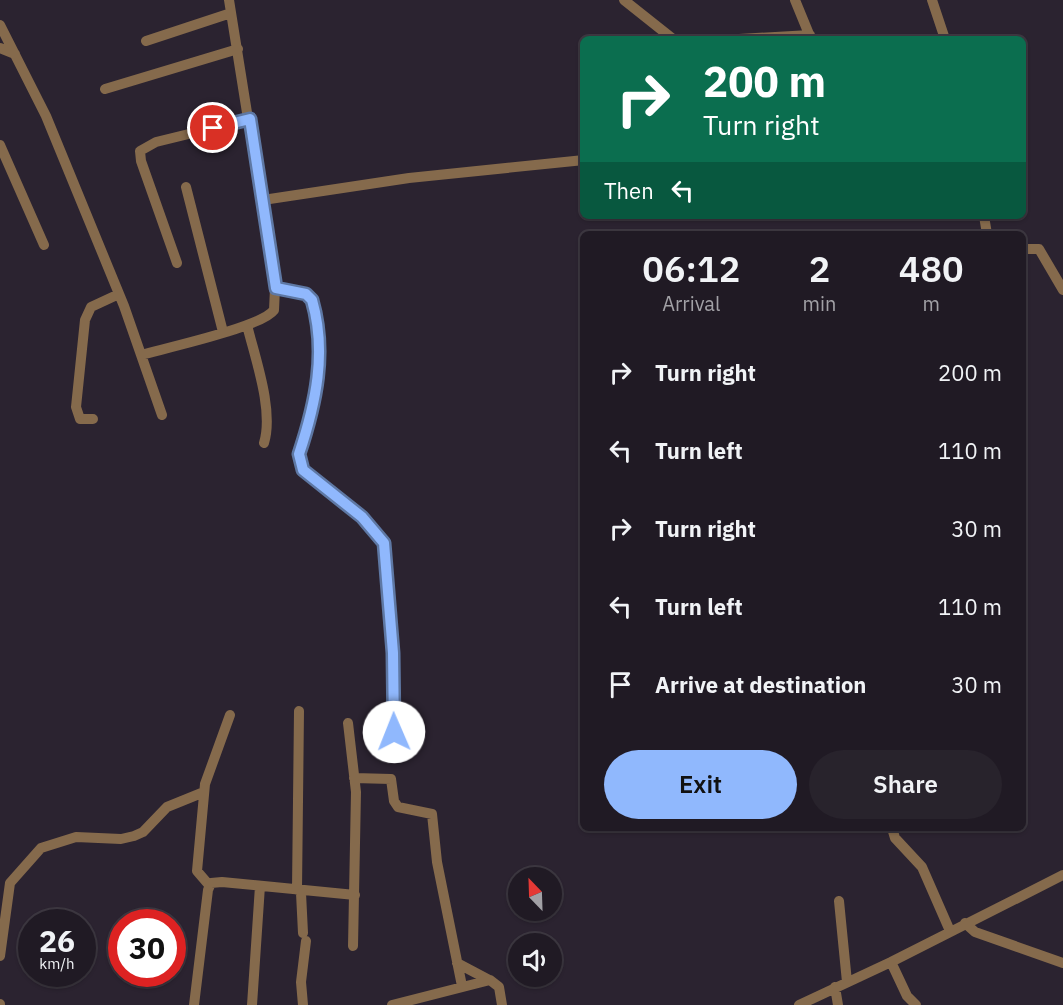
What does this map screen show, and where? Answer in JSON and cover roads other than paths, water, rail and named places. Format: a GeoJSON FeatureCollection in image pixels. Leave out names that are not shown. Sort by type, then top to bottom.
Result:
{"type":"FeatureCollection","features":[{"type":"Feature","properties":{"kind":"street"},"geometry":{"type":"LineString","coordinates":[[141,355],[247,325],[271,314],[276,288],[229,0]]}},
{"type":"Feature","properties":{"kind":"street"},"geometry":{"type":"LineString","coordinates":[[624,0],[669,36]]}},
{"type":"Feature","properties":{"kind":"street"},"geometry":{"type":"LineString","coordinates":[[795,0],[810,36]]}},
{"type":"Feature","properties":{"kind":"street"},"geometry":{"type":"LineString","coordinates":[[932,0],[944,36]]}},
{"type":"Feature","properties":{"kind":"street"},"geometry":{"type":"LineString","coordinates":[[146,41],[231,13]]}},
{"type":"Feature","properties":{"kind":"street"},"geometry":{"type":"LineString","coordinates":[[0,25],[46,116],[119,294],[162,415]]}},
{"type":"Feature","properties":{"kind":"street"},"geometry":{"type":"LineString","coordinates":[[0,48],[15,54]]}},
{"type":"Feature","properties":{"kind":"street"},"geometry":{"type":"LineString","coordinates":[[105,89],[238,49]]}},
{"type":"Feature","properties":{"kind":"street"},"geometry":{"type":"LineString","coordinates":[[177,263],[154,191],[141,162],[140,151],[156,142],[250,119]]}},
{"type":"Feature","properties":{"kind":"street"},"geometry":{"type":"LineString","coordinates":[[0,145],[44,245]]}},
{"type":"Feature","properties":{"kind":"street"},"geometry":{"type":"LineString","coordinates":[[263,200],[409,178],[580,160]]}},
{"type":"Feature","properties":{"kind":"street"},"geometry":{"type":"LineString","coordinates":[[186,187],[223,332]]}},
{"type":"Feature","properties":{"kind":"street"},"geometry":{"type":"LineString","coordinates":[[1026,249],[1039,249],[1063,290]]}},
{"type":"Feature","properties":{"kind":"street"},"geometry":{"type":"LineString","coordinates":[[276,288],[306,294],[314,309],[320,362],[313,410],[299,454],[301,465],[377,533],[384,543],[389,594],[394,732]]}},
{"type":"Feature","properties":{"kind":"street"},"geometry":{"type":"LineString","coordinates":[[93,419],[80,419],[76,407],[85,320],[91,308],[119,294]]}},
{"type":"Feature","properties":{"kind":"street"},"geometry":{"type":"LineString","coordinates":[[247,325],[268,430],[264,443]]}},
{"type":"Feature","properties":{"kind":"street"},"geometry":{"type":"LineString","coordinates":[[299,711],[300,891],[304,937],[303,1005]]}},
{"type":"Feature","properties":{"kind":"street"},"geometry":{"type":"LineString","coordinates":[[194,1005],[209,885],[197,871],[204,792],[215,750],[230,715]]}},
{"type":"Feature","properties":{"kind":"street"},"geometry":{"type":"LineString","coordinates":[[348,723],[354,778],[353,946]]}},
{"type":"Feature","properties":{"kind":"street"},"geometry":{"type":"LineString","coordinates":[[354,778],[391,779],[394,801],[398,807],[432,814],[436,862],[462,986]]}},
{"type":"Feature","properties":{"kind":"street"},"geometry":{"type":"LineString","coordinates":[[0,956],[10,883],[41,848],[76,837],[122,839],[134,836],[143,832],[167,807],[204,792]]}},
{"type":"Feature","properties":{"kind":"street"},"geometry":{"type":"LineString","coordinates":[[893,831],[895,838],[922,867],[950,931]]}},
{"type":"Feature","properties":{"kind":"street"},"geometry":{"type":"LineString","coordinates":[[799,1005],[891,962],[1063,874]]}},
{"type":"Feature","properties":{"kind":"street"},"geometry":{"type":"LineString","coordinates":[[209,885],[222,882],[355,895]]}},
{"type":"Feature","properties":{"kind":"street"},"geometry":{"type":"LineString","coordinates":[[252,1005],[260,886]]}},
{"type":"Feature","properties":{"kind":"street"},"geometry":{"type":"LineString","coordinates":[[839,901],[847,982]]}},
{"type":"Feature","properties":{"kind":"street"},"geometry":{"type":"LineString","coordinates":[[965,923],[975,932],[1063,963]]}},
{"type":"Feature","properties":{"kind":"street"},"geometry":{"type":"LineString","coordinates":[[891,962],[907,996],[916,1005]]}},
{"type":"Feature","properties":{"kind":"street"},"geometry":{"type":"LineString","coordinates":[[457,963],[493,981],[499,987],[502,1005]]}},
{"type":"Feature","properties":{"kind":"street"},"geometry":{"type":"LineString","coordinates":[[392,1005],[462,986],[493,981]]}},
{"type":"Feature","properties":{"kind":"street"},"geometry":{"type":"LineString","coordinates":[[835,987],[838,1005]]}}]}
